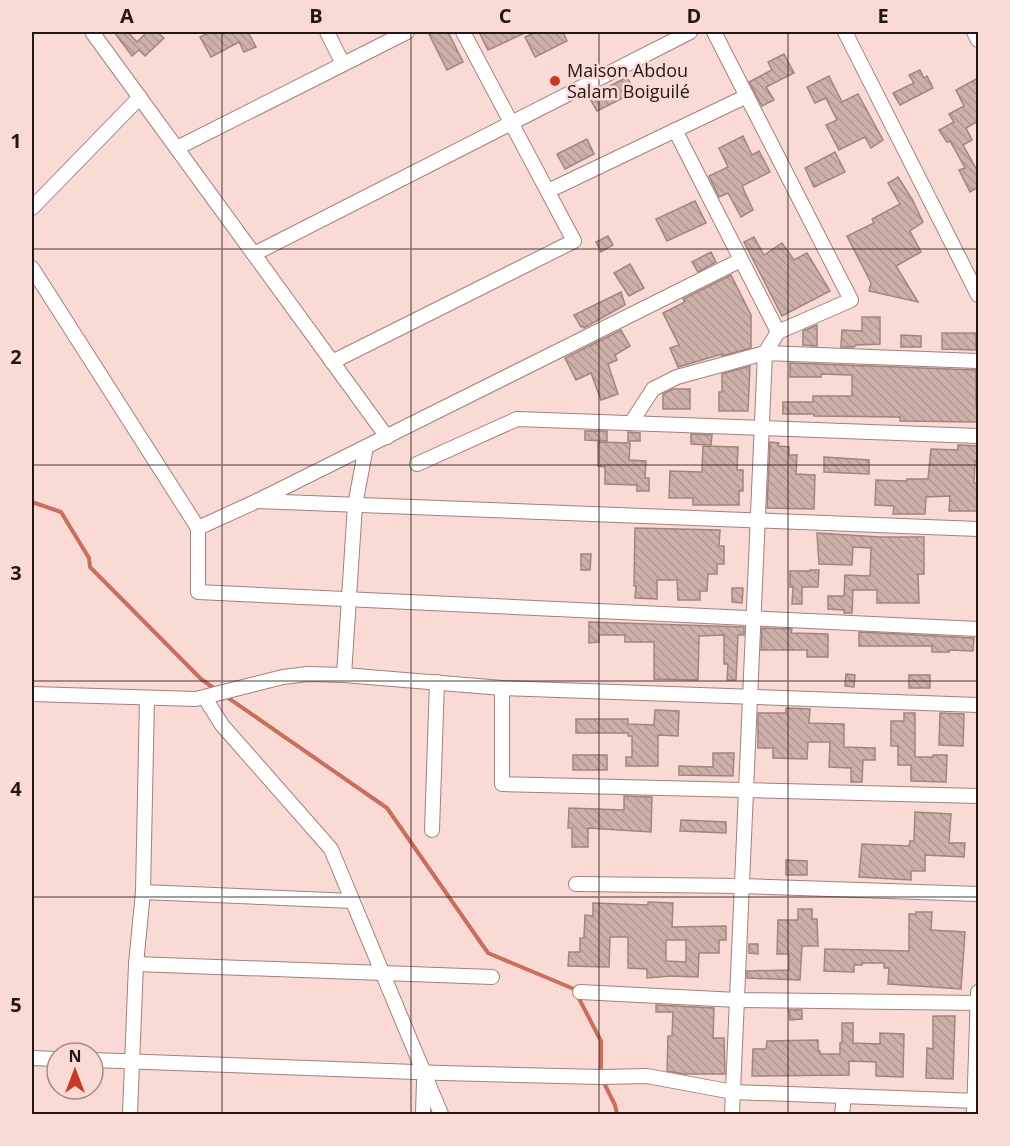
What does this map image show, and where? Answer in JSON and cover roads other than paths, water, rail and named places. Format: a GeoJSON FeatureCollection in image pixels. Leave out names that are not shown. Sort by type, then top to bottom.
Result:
{"type":"FeatureCollection","features":[{"type":"Feature","properties":{"kind":"street"},"geometry":{"type":"LineString","coordinates":[[327,32],[344,64]]}},
{"type":"Feature","properties":{"kind":"street"},"geometry":{"type":"LineString","coordinates":[[177,148],[407,32]]}},
{"type":"Feature","properties":{"kind":"street"},"geometry":{"type":"LineString","coordinates":[[332,362],[574,241],[463,32]]}},
{"type":"Feature","properties":{"kind":"street"},"geometry":{"type":"LineString","coordinates":[[254,254],[690,32]]}},
{"type":"Feature","properties":{"kind":"street"},"geometry":{"type":"LineString","coordinates":[[714,32],[851,300],[778,332],[765,353],[732,1114]]}},
{"type":"Feature","properties":{"kind":"street"},"geometry":{"type":"LineString","coordinates":[[845,32],[978,295]]}},
{"type":"Feature","properties":{"kind":"street"},"geometry":{"type":"LineString","coordinates":[[974,32],[978,40]]}},
{"type":"Feature","properties":{"kind":"street"},"geometry":{"type":"LineString","coordinates":[[98,34],[140,97],[387,437]]}},
{"type":"Feature","properties":{"kind":"street"},"geometry":{"type":"LineString","coordinates":[[548,191],[747,96]]}},
{"type":"Feature","properties":{"kind":"street"},"geometry":{"type":"LineString","coordinates":[[32,208],[140,97]]}},
{"type":"Feature","properties":{"kind":"street"},"geometry":{"type":"LineString","coordinates":[[675,130],[778,332]]}},
{"type":"Feature","properties":{"kind":"street"},"geometry":{"type":"LineString","coordinates":[[198,528],[387,437],[741,260]]}},
{"type":"Feature","properties":{"kind":"street"},"geometry":{"type":"LineString","coordinates":[[32,268],[198,528],[198,592],[978,629]]}},
{"type":"Feature","properties":{"kind":"street"},"geometry":{"type":"LineString","coordinates":[[631,423],[653,389],[677,377],[765,353],[978,361]]}},
{"type":"Feature","properties":{"kind":"street"},"geometry":{"type":"LineString","coordinates":[[417,464],[517,419],[978,436]]}},
{"type":"Feature","properties":{"kind":"street"},"geometry":{"type":"LineString","coordinates":[[344,675],[355,505],[366,447]]}},
{"type":"Feature","properties":{"kind":"street"},"geometry":{"type":"LineString","coordinates":[[257,501],[978,529]]}},
{"type":"Feature","properties":{"kind":"street"},"geometry":{"type":"LineString","coordinates":[[32,694],[196,699],[250,684],[300,675],[344,675],[502,688],[978,705]]}},
{"type":"Feature","properties":{"kind":"street"},"geometry":{"type":"LineString","coordinates":[[432,830],[436,682]]}},
{"type":"Feature","properties":{"kind":"street"},"geometry":{"type":"LineString","coordinates":[[502,688],[502,784],[978,796]]}},
{"type":"Feature","properties":{"kind":"street"},"geometry":{"type":"LineString","coordinates":[[209,697],[222,725],[331,849],[441,1114]]}},
{"type":"Feature","properties":{"kind":"street"},"geometry":{"type":"LineString","coordinates":[[130,1114],[136,964],[143,892],[147,699]]}},
{"type":"Feature","properties":{"kind":"street"},"geometry":{"type":"LineString","coordinates":[[576,885],[742,886],[978,894]]}},
{"type":"Feature","properties":{"kind":"street"},"geometry":{"type":"LineString","coordinates":[[143,892],[352,901]]}},
{"type":"Feature","properties":{"kind":"street"},"geometry":{"type":"LineString","coordinates":[[136,964],[492,976]]}},
{"type":"Feature","properties":{"kind":"street"},"geometry":{"type":"LineString","coordinates":[[580,992],[737,1000],[978,1003]]}},
{"type":"Feature","properties":{"kind":"street"},"geometry":{"type":"LineString","coordinates":[[105,1060],[425,1072],[601,1077],[647,1076],[733,1092],[844,1096],[975,1105],[978,992]]}},
{"type":"Feature","properties":{"kind":"street"},"geometry":{"type":"LineString","coordinates":[[423,1114],[425,1072]]}},
{"type":"Feature","properties":{"kind":"street"},"geometry":{"type":"LineString","coordinates":[[842,1114],[844,1096]]}},
{"type":"Feature","properties":{"kind":"waterway"},"geometry":{"type":"LineString","coordinates":[[32,502],[61,512],[89,558],[90,567],[201,679],[218,691]]}},
{"type":"Feature","properties":{"kind":"waterway"},"geometry":{"type":"LineString","coordinates":[[224,695],[387,808],[488,953],[574,989],[601,1041],[601,1074]]}},
{"type":"Feature","properties":{"kind":"waterway"},"geometry":{"type":"LineString","coordinates":[[603,1081],[617,1114]]}},
{"type":"Feature","properties":{"kind":"place","name":"Maison Abdou Salam Boiguilé"},"geometry":{"type":"Point","coordinates":[555,81]}}]}
